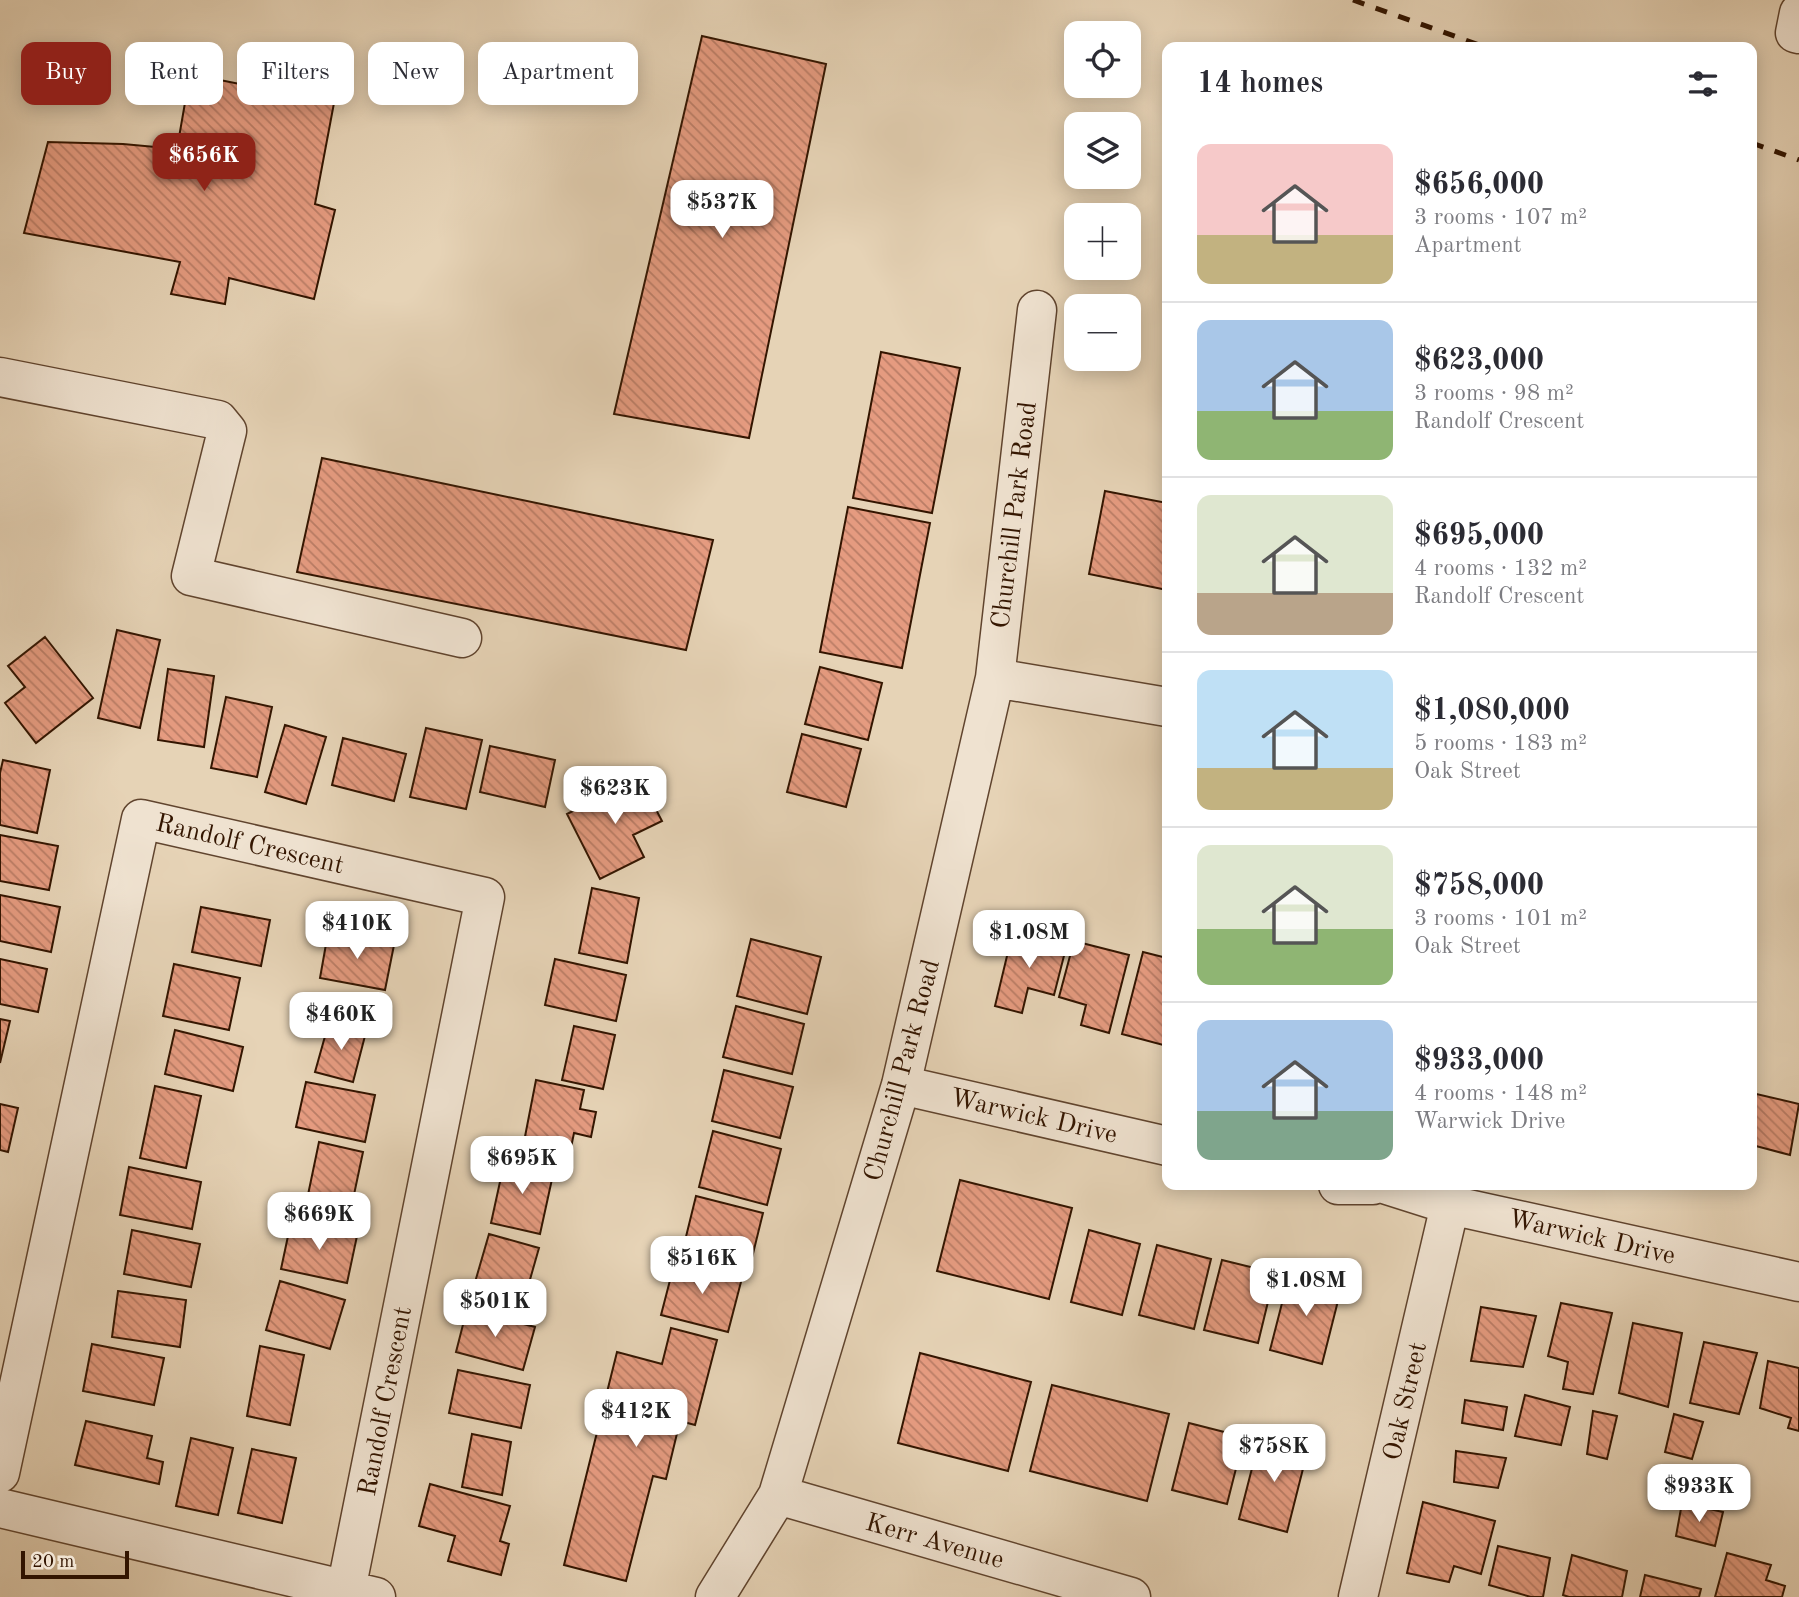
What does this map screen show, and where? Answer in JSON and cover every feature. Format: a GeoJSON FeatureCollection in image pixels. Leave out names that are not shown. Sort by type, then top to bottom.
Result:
{"type":"FeatureCollection","features":[{"type":"Feature","properties":{"kind":"street"},"geometry":{"type":"LineString","coordinates":[[1799,13],[1795,33],[1799,34]]}},
{"type":"Feature","properties":{"kind":"street","name":"Churchill Park Road"},"geometry":{"type":"LineString","coordinates":[[715,1597],[779,1495],[901,1085],[995,678],[1037,310]]}},
{"type":"Feature","properties":{"kind":"street"},"geometry":{"type":"LineString","coordinates":[[0,377],[219,419],[228,431],[191,576],[462,638]]}},
{"type":"Feature","properties":{"kind":"street"},"geometry":{"type":"LineString","coordinates":[[995,678],[1162,706]]}},
{"type":"Feature","properties":{"kind":"street","name":"Randolf Crescent"},"geometry":{"type":"LineString","coordinates":[[0,1473],[141,819],[485,897],[361,1594]]}},
{"type":"Feature","properties":{"kind":"street","name":"Warwick Drive"},"geometry":{"type":"LineString","coordinates":[[901,1085],[1162,1145]]}},
{"type":"Feature","properties":{"kind":"street","name":"Warwick Drive"},"geometry":{"type":"LineString","coordinates":[[1403,1190],[1450,1205],[1799,1282]]}},
{"type":"Feature","properties":{"kind":"street","name":"Oak Street"},"geometry":{"type":"LineString","coordinates":[[1358,1597],[1450,1205]]}},
{"type":"Feature","properties":{"kind":"street","name":"Kerr Avenue"},"geometry":{"type":"LineString","coordinates":[[779,1495],[1131,1597]]}},
{"type":"Feature","properties":{"kind":"street"},"geometry":{"type":"LineString","coordinates":[[0,1508],[361,1594]]}},
{"type":"Feature","properties":{"kind":"building"},"geometry":{"type":"Polygon","coordinates":[[[702,36],[826,64],[749,438],[614,414],[702,36]]]}},
{"type":"Feature","properties":{"kind":"building"},"geometry":{"type":"Polygon","coordinates":[[[223,81],[237,83],[237,105],[334,105],[315,204],[335,210],[314,299],[229,278],[225,304],[171,294],[180,262],[24,233],[48,142],[177,149],[185,105],[223,105],[223,81]]]}},
{"type":"Feature","properties":{"kind":"building"},"geometry":{"type":"Polygon","coordinates":[[[881,352],[960,368],[932,513],[853,498],[881,352]]]}},
{"type":"Feature","properties":{"kind":"building"},"geometry":{"type":"Polygon","coordinates":[[[322,458],[713,540],[686,650],[297,572],[322,458]]]}},
{"type":"Feature","properties":{"kind":"building"},"geometry":{"type":"Polygon","coordinates":[[[1105,491],[1162,502],[1162,589],[1089,574],[1105,491]]]}},
{"type":"Feature","properties":{"kind":"building"},"geometry":{"type":"Polygon","coordinates":[[[848,507],[930,523],[902,668],[820,652],[848,507]]]}},
{"type":"Feature","properties":{"kind":"building"},"geometry":{"type":"Polygon","coordinates":[[[117,630],[160,640],[140,728],[98,718],[117,630]]]}},
{"type":"Feature","properties":{"kind":"building"},"geometry":{"type":"Polygon","coordinates":[[[45,637],[93,698],[36,743],[5,703],[25,687],[8,666],[45,637]]]}},
{"type":"Feature","properties":{"kind":"building"},"geometry":{"type":"Polygon","coordinates":[[[820,667],[882,683],[868,740],[805,724],[820,667]]]}},
{"type":"Feature","properties":{"kind":"building"},"geometry":{"type":"Polygon","coordinates":[[[168,669],[214,676],[204,747],[158,740],[168,669]]]}},
{"type":"Feature","properties":{"kind":"building"},"geometry":{"type":"Polygon","coordinates":[[[226,697],[272,707],[257,777],[211,768],[226,697]]]}},
{"type":"Feature","properties":{"kind":"building"},"geometry":{"type":"Polygon","coordinates":[[[285,725],[326,737],[306,804],[265,792],[285,725]]]}},
{"type":"Feature","properties":{"kind":"building"},"geometry":{"type":"Polygon","coordinates":[[[426,728],[482,740],[466,809],[410,797],[426,728]]]}},
{"type":"Feature","properties":{"kind":"building"},"geometry":{"type":"Polygon","coordinates":[[[802,734],[861,749],[846,807],[787,792],[802,734]]]}},
{"type":"Feature","properties":{"kind":"building"},"geometry":{"type":"Polygon","coordinates":[[[343,738],[406,754],[394,801],[332,785],[343,738]]]}},
{"type":"Feature","properties":{"kind":"building"},"geometry":{"type":"Polygon","coordinates":[[[490,746],[555,760],[545,807],[480,792],[490,746]]]}},
{"type":"Feature","properties":{"kind":"building"},"geometry":{"type":"Polygon","coordinates":[[[3,760],[50,770],[37,833],[0,825],[0,773],[3,760]]]}},
{"type":"Feature","properties":{"kind":"building"},"geometry":{"type":"Polygon","coordinates":[[[639,777],[662,821],[633,835],[644,857],[600,879],[567,814],[639,777]]]}},
{"type":"Feature","properties":{"kind":"building"},"geometry":{"type":"Polygon","coordinates":[[[0,835],[58,846],[49,890],[0,881],[0,835]]]}},
{"type":"Feature","properties":{"kind":"building"},"geometry":{"type":"Polygon","coordinates":[[[592,888],[639,898],[627,963],[579,953],[592,888]]]}},
{"type":"Feature","properties":{"kind":"building"},"geometry":{"type":"Polygon","coordinates":[[[0,895],[60,907],[51,952],[0,941],[0,895]]]}},
{"type":"Feature","properties":{"kind":"building"},"geometry":{"type":"Polygon","coordinates":[[[201,907],[270,920],[261,966],[192,952],[201,907]]]}},
{"type":"Feature","properties":{"kind":"building"},"geometry":{"type":"Polygon","coordinates":[[[1013,931],[1067,944],[1054,995],[1028,988],[1022,1013],[995,1006],[1013,931]]]}},
{"type":"Feature","properties":{"kind":"building"},"geometry":{"type":"Polygon","coordinates":[[[328,933],[394,945],[385,990],[320,978],[328,933]]]}},
{"type":"Feature","properties":{"kind":"building"},"geometry":{"type":"Polygon","coordinates":[[[751,939],[821,957],[807,1014],[737,996],[751,939]]]}},
{"type":"Feature","properties":{"kind":"building"},"geometry":{"type":"Polygon","coordinates":[[[1074,941],[1129,955],[1109,1033],[1081,1025],[1086,1005],[1059,997],[1074,941]]]}},
{"type":"Feature","properties":{"kind":"building"},"geometry":{"type":"Polygon","coordinates":[[[1143,952],[1162,957],[1162,1045],[1122,1034],[1143,952]]]}},
{"type":"Feature","properties":{"kind":"building"},"geometry":{"type":"Polygon","coordinates":[[[0,959],[47,969],[38,1012],[0,1004],[0,959]]]}},
{"type":"Feature","properties":{"kind":"building"},"geometry":{"type":"Polygon","coordinates":[[[555,959],[626,975],[616,1021],[545,1005],[555,959]]]}},
{"type":"Feature","properties":{"kind":"building"},"geometry":{"type":"Polygon","coordinates":[[[174,964],[240,978],[229,1030],[163,1016],[174,964]]]}},
{"type":"Feature","properties":{"kind":"building"},"geometry":{"type":"Polygon","coordinates":[[[736,1006],[804,1024],[792,1074],[723,1057],[736,1006]]]}},
{"type":"Feature","properties":{"kind":"building"},"geometry":{"type":"Polygon","coordinates":[[[0,1019],[10,1021],[0,1063],[0,1019]]]}},
{"type":"Feature","properties":{"kind":"building"},"geometry":{"type":"Polygon","coordinates":[[[329,1022],[366,1032],[353,1082],[315,1072],[329,1022]]]}},
{"type":"Feature","properties":{"kind":"building"},"geometry":{"type":"Polygon","coordinates":[[[574,1026],[615,1035],[603,1089],[562,1080],[574,1026]]]}},
{"type":"Feature","properties":{"kind":"building"},"geometry":{"type":"Polygon","coordinates":[[[175,1030],[243,1047],[233,1091],[165,1074],[175,1030]]]}},
{"type":"Feature","properties":{"kind":"building"},"geometry":{"type":"Polygon","coordinates":[[[724,1070],[793,1087],[780,1138],[712,1121],[724,1070]]]}},
{"type":"Feature","properties":{"kind":"building"},"geometry":{"type":"Polygon","coordinates":[[[536,1080],[584,1090],[580,1109],[596,1112],[591,1137],[574,1133],[568,1162],[522,1152],[536,1080]]]}},
{"type":"Feature","properties":{"kind":"building"},"geometry":{"type":"Polygon","coordinates":[[[306,1082],[375,1095],[365,1142],[296,1127],[306,1082]]]}},
{"type":"Feature","properties":{"kind":"building"},"geometry":{"type":"Polygon","coordinates":[[[155,1086],[201,1096],[186,1168],[140,1158],[155,1086]]]}},
{"type":"Feature","properties":{"kind":"building"},"geometry":{"type":"Polygon","coordinates":[[[1757,1094],[1799,1104],[1790,1155],[1757,1146],[1757,1094]]]}},
{"type":"Feature","properties":{"kind":"building"},"geometry":{"type":"Polygon","coordinates":[[[0,1104],[18,1108],[8,1152],[0,1150],[0,1104]]]}},
{"type":"Feature","properties":{"kind":"building"},"geometry":{"type":"Polygon","coordinates":[[[713,1131],[781,1149],[767,1205],[699,1187],[713,1131]]]}},
{"type":"Feature","properties":{"kind":"building"},"geometry":{"type":"Polygon","coordinates":[[[319,1142],[363,1152],[348,1223],[304,1214],[319,1142]]]}},
{"type":"Feature","properties":{"kind":"building"},"geometry":{"type":"Polygon","coordinates":[[[505,1159],[554,1170],[540,1234],[491,1223],[505,1159]]]}},
{"type":"Feature","properties":{"kind":"building"},"geometry":{"type":"Polygon","coordinates":[[[129,1167],[201,1182],[192,1229],[120,1215],[129,1167]]]}},
{"type":"Feature","properties":{"kind":"building"},"geometry":{"type":"Polygon","coordinates":[[[960,1180],[1072,1208],[1049,1299],[937,1271],[960,1180]]]}},
{"type":"Feature","properties":{"kind":"building"},"geometry":{"type":"Polygon","coordinates":[[[696,1196],[763,1213],[749,1270],[682,1253],[696,1196]]]}},
{"type":"Feature","properties":{"kind":"building"},"geometry":{"type":"Polygon","coordinates":[[[291,1222],[357,1236],[347,1283],[281,1269],[291,1222]]]}},
{"type":"Feature","properties":{"kind":"building"},"geometry":{"type":"Polygon","coordinates":[[[132,1230],[200,1244],[191,1287],[124,1274],[132,1230]]]}},
{"type":"Feature","properties":{"kind":"building"},"geometry":{"type":"Polygon","coordinates":[[[1089,1230],[1140,1244],[1122,1315],[1071,1302],[1089,1230]]]}},
{"type":"Feature","properties":{"kind":"building"},"geometry":{"type":"Polygon","coordinates":[[[489,1234],[539,1248],[521,1311],[471,1296],[489,1234]]]}},
{"type":"Feature","properties":{"kind":"building"},"geometry":{"type":"Polygon","coordinates":[[[1157,1245],[1211,1259],[1194,1329],[1139,1315],[1157,1245]]]}},
{"type":"Feature","properties":{"kind":"building"},"geometry":{"type":"Polygon","coordinates":[[[1222,1260],[1275,1273],[1258,1343],[1204,1330],[1222,1260]]]}},
{"type":"Feature","properties":{"kind":"building"},"geometry":{"type":"Polygon","coordinates":[[[675,1261],[742,1278],[728,1332],[661,1315],[675,1261]]]}},
{"type":"Feature","properties":{"kind":"building"},"geometry":{"type":"Polygon","coordinates":[[[1290,1272],[1342,1285],[1322,1364],[1270,1350],[1290,1272]]]}},
{"type":"Feature","properties":{"kind":"building"},"geometry":{"type":"Polygon","coordinates":[[[280,1281],[345,1300],[330,1349],[266,1330],[280,1281]]]}},
{"type":"Feature","properties":{"kind":"building"},"geometry":{"type":"Polygon","coordinates":[[[118,1291],[186,1300],[180,1347],[112,1337],[118,1291]]]}},
{"type":"Feature","properties":{"kind":"building"},"geometry":{"type":"Polygon","coordinates":[[[1561,1303],[1612,1313],[1593,1394],[1563,1389],[1568,1362],[1548,1356],[1561,1303]]]}},
{"type":"Feature","properties":{"kind":"building"},"geometry":{"type":"Polygon","coordinates":[[[1481,1307],[1536,1316],[1523,1367],[1471,1361],[1481,1307]]]}},
{"type":"Feature","properties":{"kind":"building"},"geometry":{"type":"Polygon","coordinates":[[[467,1309],[535,1327],[523,1370],[456,1352],[467,1309]]]}},
{"type":"Feature","properties":{"kind":"building"},"geometry":{"type":"Polygon","coordinates":[[[1633,1323],[1682,1333],[1668,1407],[1619,1393],[1633,1323]]]}},
{"type":"Feature","properties":{"kind":"building"},"geometry":{"type":"Polygon","coordinates":[[[671,1328],[717,1340],[695,1425],[680,1421],[666,1479],[653,1476],[626,1581],[564,1565],[617,1352],[662,1364],[671,1328]]]}},
{"type":"Feature","properties":{"kind":"building"},"geometry":{"type":"Polygon","coordinates":[[[1704,1342],[1757,1353],[1739,1414],[1690,1403],[1704,1342]]]}},
{"type":"Feature","properties":{"kind":"building"},"geometry":{"type":"Polygon","coordinates":[[[92,1344],[164,1358],[154,1405],[83,1391],[92,1344]]]}},
{"type":"Feature","properties":{"kind":"building"},"geometry":{"type":"Polygon","coordinates":[[[260,1346],[304,1355],[290,1425],[247,1416],[260,1346]]]}},
{"type":"Feature","properties":{"kind":"building"},"geometry":{"type":"Polygon","coordinates":[[[920,1353],[1031,1382],[1008,1471],[898,1443],[920,1353]]]}},
{"type":"Feature","properties":{"kind":"building"},"geometry":{"type":"Polygon","coordinates":[[[1768,1361],[1799,1368],[1799,1431],[1788,1428],[1791,1418],[1760,1408],[1768,1361]]]}},
{"type":"Feature","properties":{"kind":"building"},"geometry":{"type":"Polygon","coordinates":[[[458,1370],[530,1385],[521,1428],[449,1413],[458,1370]]]}},
{"type":"Feature","properties":{"kind":"building"},"geometry":{"type":"Polygon","coordinates":[[[1052,1385],[1169,1414],[1147,1501],[1030,1471],[1052,1385]]]}},
{"type":"Feature","properties":{"kind":"building"},"geometry":{"type":"Polygon","coordinates":[[[1525,1395],[1570,1407],[1561,1445],[1515,1436],[1525,1395]]]}},
{"type":"Feature","properties":{"kind":"building"},"geometry":{"type":"Polygon","coordinates":[[[1465,1400],[1507,1407],[1503,1430],[1462,1423],[1465,1400]]]}},
{"type":"Feature","properties":{"kind":"building"},"geometry":{"type":"Polygon","coordinates":[[[1593,1411],[1617,1416],[1607,1459],[1587,1454],[1593,1411]]]}},
{"type":"Feature","properties":{"kind":"building"},"geometry":{"type":"Polygon","coordinates":[[[1674,1414],[1703,1422],[1692,1459],[1665,1452],[1674,1414]]]}},
{"type":"Feature","properties":{"kind":"building"},"geometry":{"type":"Polygon","coordinates":[[[86,1421],[152,1436],[147,1458],[163,1462],[159,1484],[75,1465],[86,1421]]]}},
{"type":"Feature","properties":{"kind":"building"},"geometry":{"type":"Polygon","coordinates":[[[1189,1423],[1244,1437],[1227,1504],[1172,1490],[1189,1423]]]}},
{"type":"Feature","properties":{"kind":"building"},"geometry":{"type":"Polygon","coordinates":[[[472,1434],[511,1442],[502,1495],[462,1487],[472,1434]]]}},
{"type":"Feature","properties":{"kind":"building"},"geometry":{"type":"Polygon","coordinates":[[[1260,1437],[1308,1449],[1287,1532],[1239,1519],[1260,1437]]]}},
{"type":"Feature","properties":{"kind":"building"},"geometry":{"type":"Polygon","coordinates":[[[191,1438],[233,1448],[218,1515],[176,1506],[191,1438]]]}},
{"type":"Feature","properties":{"kind":"building"},"geometry":{"type":"Polygon","coordinates":[[[252,1449],[296,1458],[282,1523],[238,1513],[252,1449]]]}},
{"type":"Feature","properties":{"kind":"building"},"geometry":{"type":"Polygon","coordinates":[[[1456,1451],[1506,1458],[1498,1488],[1454,1482],[1456,1451]]]}},
{"type":"Feature","properties":{"kind":"building"},"geometry":{"type":"Polygon","coordinates":[[[430,1484],[510,1506],[500,1541],[509,1544],[501,1575],[448,1561],[455,1536],[419,1526],[430,1484]]]}},
{"type":"Feature","properties":{"kind":"building"},"geometry":{"type":"Polygon","coordinates":[[[1423,1502],[1495,1521],[1481,1574],[1454,1566],[1449,1582],[1407,1573],[1423,1502]]]}},
{"type":"Feature","properties":{"kind":"building"},"geometry":{"type":"Polygon","coordinates":[[[1682,1503],[1723,1512],[1715,1546],[1676,1536],[1682,1503]]]}},
{"type":"Feature","properties":{"kind":"building"},"geometry":{"type":"Polygon","coordinates":[[[1498,1546],[1550,1558],[1543,1597],[1531,1597],[1489,1585],[1498,1546]]]}},
{"type":"Feature","properties":{"kind":"building"},"geometry":{"type":"Polygon","coordinates":[[[1727,1553],[1771,1565],[1766,1580],[1785,1586],[1782,1597],[1715,1597],[1727,1553]]]}},
{"type":"Feature","properties":{"kind":"building"},"geometry":{"type":"Polygon","coordinates":[[[1572,1555],[1627,1571],[1622,1597],[1563,1595],[1572,1555]]]}},
{"type":"Feature","properties":{"kind":"building"},"geometry":{"type":"Polygon","coordinates":[[[1645,1575],[1701,1589],[1699,1597],[1640,1597],[1645,1575]]]}},
{"type":"Feature","properties":{"kind":"railway"},"geometry":{"type":"LineString","coordinates":[[1353,0],[1471,42]]}},
{"type":"Feature","properties":{"kind":"railway"},"geometry":{"type":"LineString","coordinates":[[1757,145],[1799,160]]}}]}
